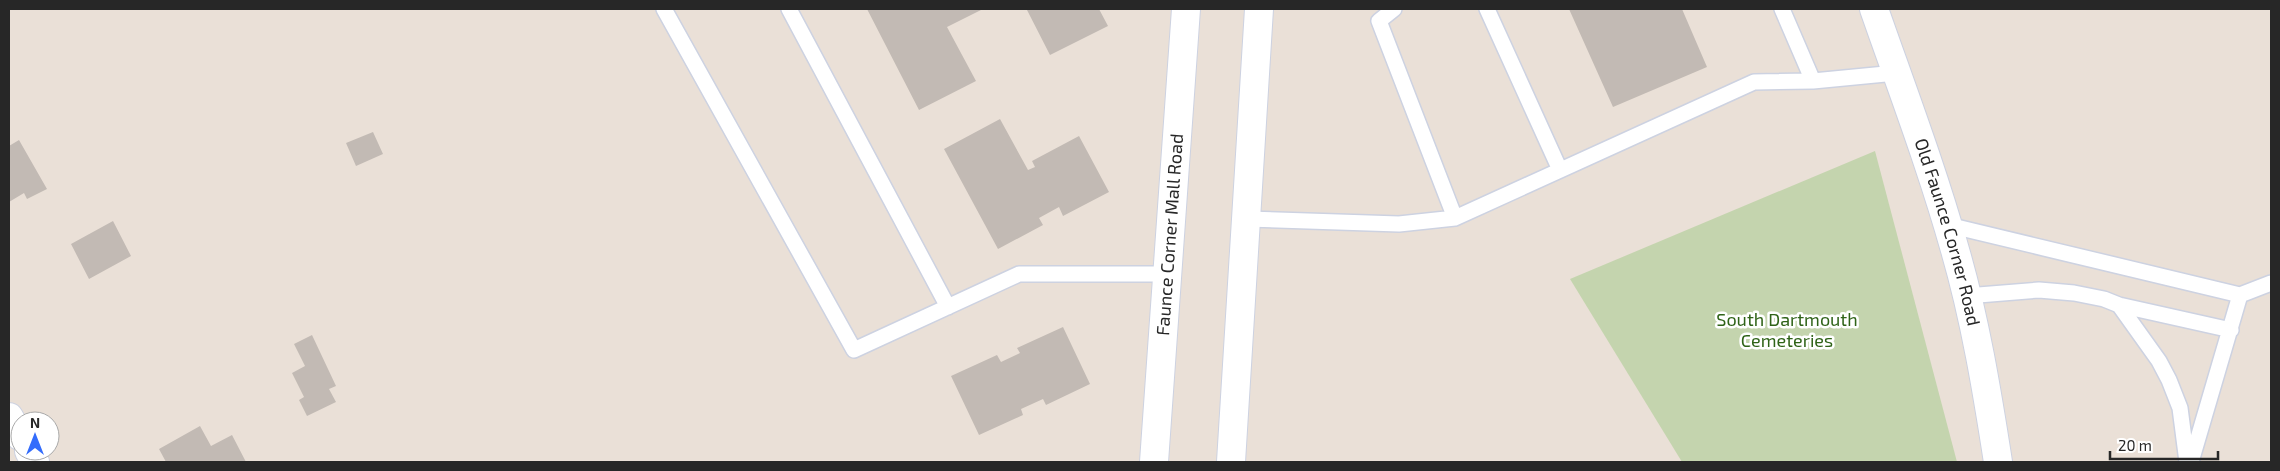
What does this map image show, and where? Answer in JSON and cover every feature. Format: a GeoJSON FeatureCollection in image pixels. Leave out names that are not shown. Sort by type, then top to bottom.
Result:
{"type":"FeatureCollection","features":[{"type":"Feature","properties":{"kind":"main road","name":"Faunce Corner Mall Road"},"geometry":{"type":"LineString","coordinates":[[1154,462],[1186,9]]}},
{"type":"Feature","properties":{"kind":"main road"},"geometry":{"type":"LineString","coordinates":[[1231,462],[1260,9]]}},
{"type":"Feature","properties":{"kind":"main road","name":"Old Faunce Corner Road"},"geometry":{"type":"LineString","coordinates":[[1874,9],[1948,225],[1966,296],[1998,462]]}},
{"type":"Feature","properties":{"kind":"lane"},"geometry":{"type":"LineString","coordinates":[[790,9],[948,307]]}},
{"type":"Feature","properties":{"kind":"lane"},"geometry":{"type":"LineString","coordinates":[[1394,9],[1379,21],[1455,218]]}},
{"type":"Feature","properties":{"kind":"lane"},"geometry":{"type":"LineString","coordinates":[[1487,9],[1560,170]]}},
{"type":"Feature","properties":{"kind":"lane"},"geometry":{"type":"LineString","coordinates":[[1782,9],[1813,81]]}},
{"type":"Feature","properties":{"kind":"lane"},"geometry":{"type":"LineString","coordinates":[[669,10],[854,350],[1019,274],[1167,274]]}},
{"type":"Feature","properties":{"kind":"lane"},"geometry":{"type":"LineString","coordinates":[[1247,219],[1399,224],[1455,218],[1754,82],[1813,81],[1896,73]]}},
{"type":"Feature","properties":{"kind":"lane"},"geometry":{"type":"LineString","coordinates":[[1948,225],[2240,294],[2271,283]]}},
{"type":"Feature","properties":{"kind":"lane"},"geometry":{"type":"LineString","coordinates":[[1966,296],[2039,290],[2074,293],[2231,330]]}},
{"type":"Feature","properties":{"kind":"lane"},"geometry":{"type":"LineString","coordinates":[[2189,462],[2231,330],[2240,294]]}},
{"type":"Feature","properties":{"kind":"lane"},"geometry":{"type":"LineString","coordinates":[[2119,305],[2160,361],[2169,380],[2180,408],[2189,462]]}},
{"type":"Feature","properties":{"kind":"green space","name":"South Dartmouth Cemeteries"},"geometry":{"type":"Polygon","coordinates":[[[1875,151],[1957,462],[1682,462],[1570,279],[1875,151]]]}},
{"type":"Feature","properties":{"kind":"building"},"geometry":{"type":"Polygon","coordinates":[[[867,9],[983,9],[947,27],[976,81],[919,110],[867,9]]]}},
{"type":"Feature","properties":{"kind":"building"},"geometry":{"type":"Polygon","coordinates":[[[1099,9],[1108,26],[1050,55],[1027,10],[1099,9]]]}},
{"type":"Feature","properties":{"kind":"building"},"geometry":{"type":"Polygon","coordinates":[[[1569,9],[1682,9],[1707,67],[1613,107],[1569,9]]]}},
{"type":"Feature","properties":{"kind":"building"},"geometry":{"type":"Polygon","coordinates":[[[1000,119],[1028,170],[1035,167],[1032,161],[1079,136],[1109,192],[1063,216],[1059,207],[1039,218],[1043,225],[998,249],[944,149],[1000,119]]]}},
{"type":"Feature","properties":{"kind":"building"},"geometry":{"type":"Polygon","coordinates":[[[373,132],[383,154],[356,166],[346,143],[373,132]]]}},
{"type":"Feature","properties":{"kind":"building"},"geometry":{"type":"Polygon","coordinates":[[[19,140],[47,189],[27,199],[24,193],[9,202],[9,146],[19,140]]]}},
{"type":"Feature","properties":{"kind":"building"},"geometry":{"type":"Polygon","coordinates":[[[113,221],[131,256],[89,279],[71,244],[113,221]]]}},
{"type":"Feature","properties":{"kind":"building"},"geometry":{"type":"Polygon","coordinates":[[[1063,327],[1090,384],[1046,405],[1043,399],[1021,409],[1023,415],[979,435],[951,376],[997,355],[1001,362],[1020,353],[1017,348],[1063,327]]]}},
{"type":"Feature","properties":{"kind":"building"},"geometry":{"type":"Polygon","coordinates":[[[312,335],[336,386],[329,389],[336,402],[307,416],[299,400],[304,397],[292,373],[305,366],[294,344],[312,335]]]}},
{"type":"Feature","properties":{"kind":"building"},"geometry":{"type":"Polygon","coordinates":[[[200,426],[211,446],[232,435],[246,462],[166,462],[159,449],[200,426]]]}}]}
